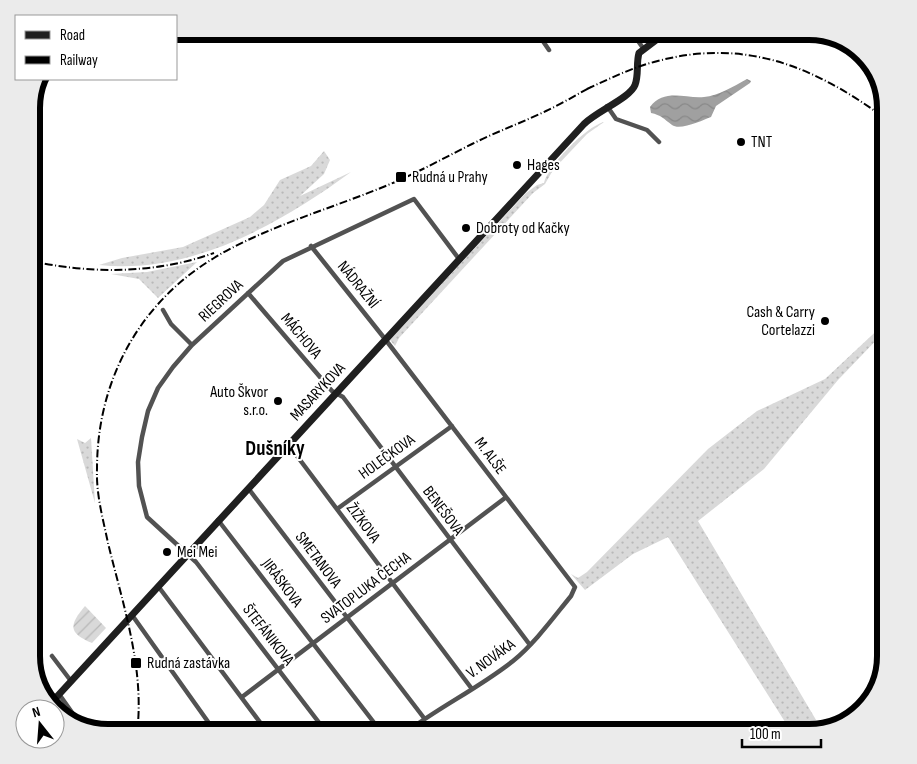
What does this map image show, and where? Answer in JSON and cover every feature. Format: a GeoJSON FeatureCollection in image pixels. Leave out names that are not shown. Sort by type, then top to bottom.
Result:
{"type":"FeatureCollection","features":[{"type":"Feature","properties":{"kind":"main road"},"geometry":{"type":"LineString","coordinates":[[643,48],[655,40]]}},
{"type":"Feature","properties":{"kind":"main road","name":"MASARYKOVA"},"geometry":{"type":"LineString","coordinates":[[55,698],[584,124],[607,106],[629,94],[635,85],[638,58],[643,48]]}},
{"type":"Feature","properties":{"kind":"street"},"geometry":{"type":"LineString","coordinates":[[542,40],[549,50]]}},
{"type":"Feature","properties":{"kind":"street"},"geometry":{"type":"LineString","coordinates":[[637,40],[643,48]]}},
{"type":"Feature","properties":{"kind":"street"},"geometry":{"type":"LineString","coordinates":[[607,106],[616,119],[647,130],[660,142]]}},
{"type":"Feature","properties":{"kind":"street","name":"RIEGROVA"},"geometry":{"type":"LineString","coordinates":[[187,554],[147,516],[139,486],[138,462],[148,411],[158,388],[192,345],[283,261],[311,246],[414,199],[459,259]]}},
{"type":"Feature","properties":{"kind":"street","name":"NÁDRAŽNÍ"},"geometry":{"type":"LineString","coordinates":[[311,246],[385,339]]}},
{"type":"Feature","properties":{"kind":"street","name":"MÁCHOVA"},"geometry":{"type":"LineString","coordinates":[[248,293],[336,393]]}},
{"type":"Feature","properties":{"kind":"street"},"geometry":{"type":"LineString","coordinates":[[163,310],[171,324],[192,345]]}},
{"type":"Feature","properties":{"kind":"street","name":"M. ALŠE"},"geometry":{"type":"LineString","coordinates":[[385,339],[575,587]]}},
{"type":"Feature","properties":{"kind":"street","name":"BENEŠOVA"},"geometry":{"type":"LineString","coordinates":[[336,393],[342,397],[530,646]]}},
{"type":"Feature","properties":{"kind":"street","name":"HOLEČKOVA"},"geometry":{"type":"LineString","coordinates":[[337,509],[452,426]]}},
{"type":"Feature","properties":{"kind":"street","name":"ŽIŽKOVA"},"geometry":{"type":"LineString","coordinates":[[288,444],[472,688]]}},
{"type":"Feature","properties":{"kind":"street","name":"SMETANOVA"},"geometry":{"type":"LineString","coordinates":[[248,488],[424,718]]}},
{"type":"Feature","properties":{"kind":"street","name":"SVATOPLUKA ČECHA"},"geometry":{"type":"LineString","coordinates":[[242,697],[506,498]]}},
{"type":"Feature","properties":{"kind":"street","name":"JIRÁSKOVA"},"geometry":{"type":"LineString","coordinates":[[218,520],[375,724]]}},
{"type":"Feature","properties":{"kind":"street","name":"ŠTEFÁNIKOVA"},"geometry":{"type":"LineString","coordinates":[[187,554],[196,562],[320,724]]}},
{"type":"Feature","properties":{"kind":"street"},"geometry":{"type":"LineString","coordinates":[[158,586],[261,724]]}},
{"type":"Feature","properties":{"kind":"street","name":"V. NOVÁKA"},"geometry":{"type":"LineString","coordinates":[[416,724],[494,676],[530,646],[571,596],[575,587]]}},
{"type":"Feature","properties":{"kind":"street"},"geometry":{"type":"LineString","coordinates":[[132,616],[210,724]]}},
{"type":"Feature","properties":{"kind":"street"},"geometry":{"type":"LineString","coordinates":[[52,656],[70,681]]}},
{"type":"Feature","properties":{"kind":"street"},"geometry":{"type":"LineString","coordinates":[[59,694],[73,714]]}},
{"type":"Feature","properties":{"kind":"shaded area"},"geometry":{"type":"Polygon","coordinates":[[[604,122],[587,134],[553,170],[545,184],[533,193],[399,338],[395,346],[390,340],[526,193],[537,185],[544,183],[552,167],[577,139],[596,125],[604,122]]]}},
{"type":"Feature","properties":{"kind":"shaded area"},"geometry":{"type":"Polygon","coordinates":[[[324,151],[330,160],[324,174],[300,196],[351,172],[295,210],[264,227],[233,242],[200,254],[167,262],[133,266],[99,265],[122,258],[183,247],[250,217],[264,205],[280,180],[311,166],[324,151]]]}},
{"type":"Feature","properties":{"kind":"shaded area"},"geometry":{"type":"Polygon","coordinates":[[[197,262],[158,298],[139,279],[111,274],[147,272],[197,262]]]}},
{"type":"Feature","properties":{"kind":"shaded area"},"geometry":{"type":"Polygon","coordinates":[[[877,330],[877,339],[838,380],[764,469],[698,521],[818,723],[786,724],[668,537],[633,554],[585,590],[571,574],[578,578],[587,572],[708,449],[757,411],[825,379],[877,330]]]}},
{"type":"Feature","properties":{"kind":"shaded area"},"geometry":{"type":"Polygon","coordinates":[[[91,438],[95,503],[77,439],[85,443],[91,438]]]}},
{"type":"Feature","properties":{"kind":"shaded area"},"geometry":{"type":"Polygon","coordinates":[[[85,606],[106,628],[92,643],[79,636],[74,628],[76,618],[85,606]]]}},
{"type":"Feature","properties":{"kind":"water"},"geometry":{"type":"Polygon","coordinates":[[[747,79],[751,81],[750,83],[716,106],[711,117],[686,126],[676,127],[660,116],[651,113],[650,107],[662,98],[668,96],[697,97],[715,95],[747,79]]]}},
{"type":"Feature","properties":{"kind":"railway"},"geometry":{"type":"LineString","coordinates":[[587,89],[645,64],[687,55],[718,53],[748,55],[777,61],[805,71],[832,84],[877,113]]}},
{"type":"Feature","properties":{"kind":"railway"},"geometry":{"type":"LineString","coordinates":[[138,724],[138,685],[135,661],[126,613],[102,516],[97,469],[99,437],[105,405],[114,375],[127,347],[144,321],[187,276],[234,247],[277,227],[399,180],[552,108],[591,87]]}},
{"type":"Feature","properties":{"kind":"railway"},"geometry":{"type":"LineString","coordinates":[[40,263],[77,268],[123,270],[169,265],[214,253]]}},
{"type":"Feature","properties":{"kind":"place","name":"TNT"},"geometry":{"type":"Point","coordinates":[741,142]}},
{"type":"Feature","properties":{"kind":"place","name":"Hages"},"geometry":{"type":"Point","coordinates":[517,165]}},
{"type":"Feature","properties":{"kind":"place","name":"Rudná u Prahy"},"geometry":{"type":"Point","coordinates":[401,177]}},
{"type":"Feature","properties":{"kind":"place","name":"Dobroty od Kačky"},"geometry":{"type":"Point","coordinates":[466,228]}},
{"type":"Feature","properties":{"kind":"place","name":"Cash & Carry Cortelazzi"},"geometry":{"type":"Point","coordinates":[825,321]}},
{"type":"Feature","properties":{"kind":"place","name":"Auto Škvor s.r.o."},"geometry":{"type":"Point","coordinates":[278,401]}},
{"type":"Feature","properties":{"kind":"place","name":"Mei Mei"},"geometry":{"type":"Point","coordinates":[167,552]}},
{"type":"Feature","properties":{"kind":"place","name":"Rudná zastávka"},"geometry":{"type":"Point","coordinates":[136,663]}},
{"type":"Feature","properties":{"kind":"district","name":"Dušníky"},"geometry":{"type":"Point","coordinates":[275,448]}}]}
